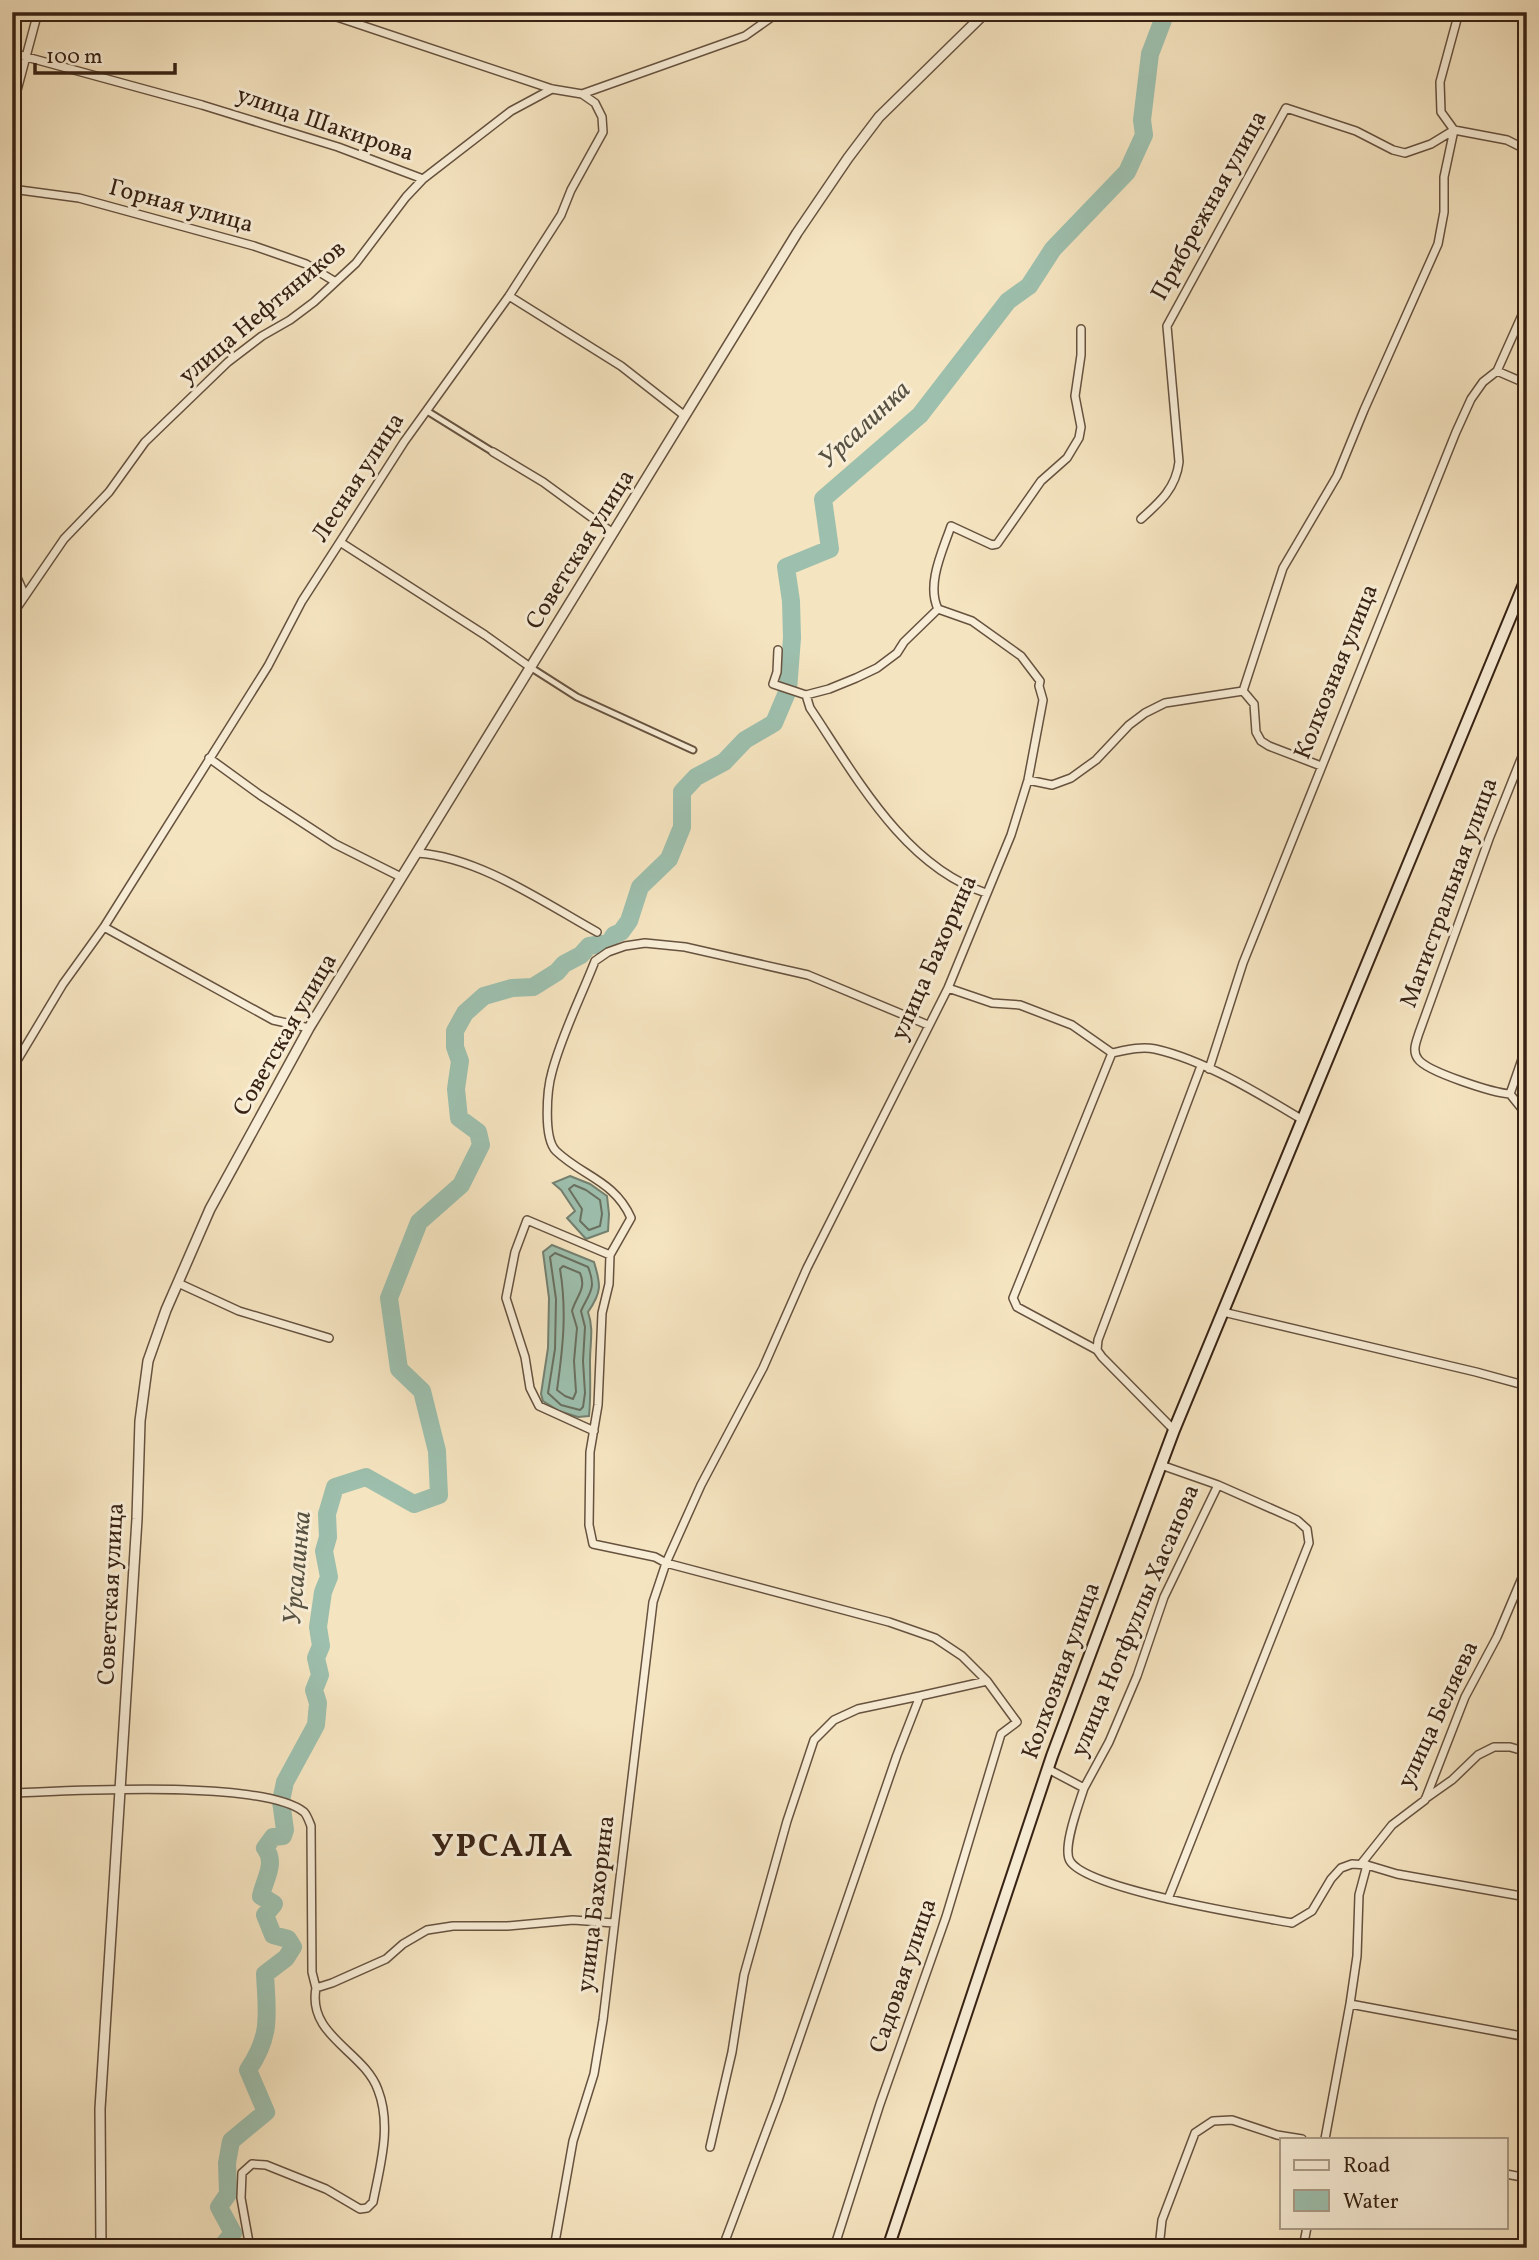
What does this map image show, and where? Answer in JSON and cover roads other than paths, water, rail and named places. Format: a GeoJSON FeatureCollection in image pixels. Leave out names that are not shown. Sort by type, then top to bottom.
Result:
{"type":"FeatureCollection","features":[{"type":"Feature","properties":{"kind":"main road","name":"Колхозная улица"},"geometry":{"type":"LineString","coordinates":[[888,2248],[1048,1769],[1174,1430],[1527,578]]}},
{"type":"Feature","properties":{"kind":"street"},"geometry":{"type":"LineString","coordinates":[[12,109],[38,12]]}},
{"type":"Feature","properties":{"kind":"street"},"geometry":{"type":"LineString","coordinates":[[322,12],[552,89],[582,94],[745,36],[779,12]]}},
{"type":"Feature","properties":{"kind":"street","name":"Советская улица"},"geometry":{"type":"LineString","coordinates":[[101,2248],[100,2109],[140,1421],[148,1361],[178,1283],[210,1209],[309,1028],[797,233],[879,117],[986,12]]}},
{"type":"Feature","properties":{"kind":"street"},"geometry":{"type":"LineString","coordinates":[[1459,12],[1440,82],[1441,111],[1454,130],[1507,140],[1527,150]]}},
{"type":"Feature","properties":{"kind":"street","name":"улица Шакирова"},"geometry":{"type":"LineString","coordinates":[[12,53],[202,105],[338,147],[423,179]]}},
{"type":"Feature","properties":{"kind":"street","name":"улица Нефтяников"},"geometry":{"type":"LineString","coordinates":[[12,615],[64,539],[109,492],[145,442],[228,362],[314,302],[356,263],[423,179],[511,111],[552,89]]}},
{"type":"Feature","properties":{"kind":"street","name":"Лесная улица"},"geometry":{"type":"LineString","coordinates":[[12,1069],[63,984],[104,927],[268,666],[302,601],[561,215],[570,190],[603,132],[602,117],[594,103],[582,94]]}},
{"type":"Feature","properties":{"kind":"street","name":"Прибрежная улица"},"geometry":{"type":"LineString","coordinates":[[1141,519],[1169,492],[1177,477],[1179,462],[1167,326],[1286,107],[1356,131],[1393,150],[1405,153],[1431,144],[1454,130]]}},
{"type":"Feature","properties":{"kind":"street"},"geometry":{"type":"LineString","coordinates":[[1243,691],[1283,568],[1337,476],[1438,244],[1444,212],[1444,177],[1454,130]]}},
{"type":"Feature","properties":{"kind":"street","name":"Горная улица"},"geometry":{"type":"LineString","coordinates":[[12,189],[79,198],[254,246],[306,264],[334,281]]}},
{"type":"Feature","properties":{"kind":"street"},"geometry":{"type":"LineString","coordinates":[[509,296],[621,366],[685,416]]}},
{"type":"Feature","properties":{"kind":"street","name":"Колхозная улица"},"geometry":{"type":"LineString","coordinates":[[1097,1350],[1098,1340],[1243,963],[1466,410],[1483,382],[1497,371],[1527,303]]}},
{"type":"Feature","properties":{"kind":"street"},"geometry":{"type":"LineString","coordinates":[[778,650],[777,672],[773,684],[806,695],[830,689],[888,660],[937,609],[935,581],[951,526],[992,545],[997,544],[1041,481],[1067,458],[1079,438],[1081,427],[1075,396],[1081,355],[1081,329]]}},
{"type":"Feature","properties":{"kind":"street"},"geometry":{"type":"LineString","coordinates":[[1497,371],[1527,384]]}},
{"type":"Feature","properties":{"kind":"street"},"geometry":{"type":"LineString","coordinates":[[427,411],[543,482],[614,533]]}},
{"type":"Feature","properties":{"kind":"street"},"geometry":{"type":"LineString","coordinates":[[340,542],[577,697],[693,750]]}},
{"type":"Feature","properties":{"kind":"street"},"geometry":{"type":"LineString","coordinates":[[12,566],[25,596]]}},
{"type":"Feature","properties":{"kind":"street","name":"улица Бахорина"},"geometry":{"type":"LineString","coordinates":[[554,2248],[573,2141],[594,2074],[653,1602],[666,1563],[701,1485],[763,1368],[807,1269],[948,988],[1010,835],[1028,780],[1044,700],[1040,681],[1021,656],[972,621],[937,609]]}},
{"type":"Feature","properties":{"kind":"street"},"geometry":{"type":"LineString","coordinates":[[1243,691],[1254,704],[1256,732],[1261,741],[1269,747],[1321,766]]}},
{"type":"Feature","properties":{"kind":"street"},"geometry":{"type":"LineString","coordinates":[[1028,780],[1052,785],[1072,778],[1096,761],[1129,725],[1165,703],[1243,691]]}},
{"type":"Feature","properties":{"kind":"street"},"geometry":{"type":"LineString","coordinates":[[806,695],[810,708],[878,809],[928,861],[957,881],[986,893]]}},
{"type":"Feature","properties":{"kind":"street","name":"Магистральная улица"},"geometry":{"type":"LineString","coordinates":[[1510,1094],[1495,1092],[1434,1070],[1416,1056],[1415,1045],[1489,839],[1527,744]]}},
{"type":"Feature","properties":{"kind":"street"},"geometry":{"type":"LineString","coordinates":[[209,758],[335,844],[401,877]]}},
{"type":"Feature","properties":{"kind":"street"},"geometry":{"type":"LineString","coordinates":[[417,853],[441,855],[476,868],[597,932]]}},
{"type":"Feature","properties":{"kind":"street"},"geometry":{"type":"LineString","coordinates":[[104,927],[273,1020],[309,1028]]}},
{"type":"Feature","properties":{"kind":"street"},"geometry":{"type":"LineString","coordinates":[[928,1025],[807,975],[685,947],[645,943],[608,952],[595,961],[551,1073],[548,1128],[555,1150],[601,1182],[626,1206],[631,1218],[610,1255],[609,1284],[602,1313],[598,1405],[590,1452],[589,1525],[593,1544],[655,1557],[666,1563],[889,1622],[935,1639],[962,1656],[987,1681]]}},
{"type":"Feature","properties":{"kind":"street"},"geometry":{"type":"LineString","coordinates":[[948,988],[992,1003],[1020,1005],[1033,1010],[1072,1026],[1112,1053],[1153,1049],[1205,1067],[1301,1119]]}},
{"type":"Feature","properties":{"kind":"street"},"geometry":{"type":"LineString","coordinates":[[1527,1045],[1510,1094],[1527,1115]]}},
{"type":"Feature","properties":{"kind":"street"},"geometry":{"type":"LineString","coordinates":[[1112,1053],[1013,1298],[1017,1307],[1097,1350],[1174,1430]]}},
{"type":"Feature","properties":{"kind":"street"},"geometry":{"type":"LineString","coordinates":[[594,1431],[547,1411],[534,1399],[525,1357],[506,1297],[515,1252],[527,1220],[610,1255]]}},
{"type":"Feature","properties":{"kind":"street"},"geometry":{"type":"LineString","coordinates":[[178,1283],[239,1311],[329,1338]]}},
{"type":"Feature","properties":{"kind":"street"},"geometry":{"type":"LineString","coordinates":[[1223,1312],[1524,1385],[1527,1366]]}},
{"type":"Feature","properties":{"kind":"street","name":"улица Нотфуллы Хасанова"},"geometry":{"type":"LineString","coordinates":[[1048,1769],[1084,1788],[1110,1742],[1137,1676],[1164,1597],[1218,1485],[1161,1465]]}},
{"type":"Feature","properties":{"kind":"street"},"geometry":{"type":"LineString","coordinates":[[1168,1899],[1309,1543],[1307,1529],[1297,1520],[1218,1485]]}},
{"type":"Feature","properties":{"kind":"street","name":"улица Беляева"},"geometry":{"type":"LineString","coordinates":[[1325,2138],[1357,1956],[1359,1895],[1364,1865],[1392,1825],[1425,1800],[1465,1697],[1497,1637],[1527,1566]]}},
{"type":"Feature","properties":{"kind":"street"},"geometry":{"type":"LineString","coordinates":[[710,2147],[732,2052],[746,1964],[787,1821],[814,1740],[834,1720],[858,1709],[987,1681]]}},
{"type":"Feature","properties":{"kind":"street","name":"Садовая улица"},"geometry":{"type":"LineString","coordinates":[[834,2248],[880,2104],[946,1917],[1001,1734],[1017,1722],[987,1681]]}},
{"type":"Feature","properties":{"kind":"street"},"geometry":{"type":"LineString","coordinates":[[726,2248],[725,2241],[782,2089],[897,1755],[920,1696]]}},
{"type":"Feature","properties":{"kind":"street"},"geometry":{"type":"LineString","coordinates":[[1425,1800],[1452,1780],[1478,1755],[1494,1747],[1510,1747],[1527,1752]]}},
{"type":"Feature","properties":{"kind":"street"},"geometry":{"type":"LineString","coordinates":[[1084,1788],[1067,1847],[1069,1860],[1078,1870],[1122,1887],[1168,1899],[1292,1923],[1312,1911],[1331,1879],[1341,1868],[1352,1864],[1527,1897]]}},
{"type":"Feature","properties":{"kind":"street"},"geometry":{"type":"LineString","coordinates":[[12,1793],[119,1789],[191,1790],[281,1801],[305,1813],[311,1826],[312,1972],[317,2012],[329,2033],[378,2087],[384,2117],[384,2144],[373,2202],[367,2208],[360,2209],[326,2189],[266,2165],[252,2164],[242,2173],[240,2198],[250,2248]]}},
{"type":"Feature","properties":{"kind":"street"},"geometry":{"type":"LineString","coordinates":[[316,1988],[386,1959],[403,1944],[428,1930],[453,1926],[507,1926],[573,1920],[614,1923]]}},
{"type":"Feature","properties":{"kind":"street"},"geometry":{"type":"LineString","coordinates":[[1350,2004],[1527,2037]]}},
{"type":"Feature","properties":{"kind":"street"},"geometry":{"type":"LineString","coordinates":[[1159,2248],[1163,2220],[1195,2133],[1213,2121],[1232,2120],[1277,2135],[1296,2138]]}},
{"type":"Feature","properties":{"kind":"street"},"geometry":{"type":"LineString","coordinates":[[1508,2174],[1527,2178]]}},
{"type":"Feature","properties":{"kind":"street"},"geometry":{"type":"LineString","coordinates":[[1303,2248],[1307,2228]]}},
{"type":"Feature","properties":{"kind":"water"},"geometry":{"type":"Polygon","coordinates":[[[570,1176],[590,1184],[607,1196],[608,1231],[586,1239],[567,1218],[575,1211],[553,1183],[570,1176]]]}},
{"type":"Feature","properties":{"kind":"water"},"geometry":{"type":"Polygon","coordinates":[[[552,1245],[594,1262],[598,1277],[598,1293],[588,1312],[591,1330],[589,1416],[578,1417],[559,1411],[543,1401],[541,1394],[548,1348],[549,1298],[543,1252],[552,1245]]]}},
{"type":"Feature","properties":{"kind":"waterway","name":"Урсалинка"},"geometry":{"type":"LineString","coordinates":[[226,2248],[223,2245],[233,2233],[219,2207],[228,2194],[227,2163],[231,2141],[266,2112],[248,2070],[261,2046],[266,2024],[265,1974],[286,1958],[293,1947],[288,1939],[273,1935],[265,1915],[274,1904],[261,1896],[270,1866],[265,1848],[273,1837],[283,1836],[285,1830],[281,1801],[285,1782],[316,1725],[318,1703],[314,1690],[320,1675],[316,1658],[321,1646],[318,1627],[323,1592],[329,1577],[324,1551],[328,1537],[327,1514],[335,1487],[366,1477],[414,1504],[439,1495],[437,1451],[422,1391],[399,1369],[389,1298],[419,1222],[461,1185],[481,1145],[478,1132],[459,1118],[456,1089],[460,1061],[455,1047],[455,1031],[465,1013],[484,996],[512,988],[533,987],[581,955],[589,946],[609,943],[614,935],[621,932],[629,921],[640,887],[669,859],[682,827],[682,792],[696,777],[724,762],[745,740],[774,723],[788,690],[792,638],[791,601],[786,567],[830,549],[823,499],[920,415],[1008,301],[1029,286],[1053,249],[1127,172],[1144,135],[1142,120],[1150,54],[1166,12]]}},
{"type":"Feature","properties":{"kind":"district","name":"УРСАЛА"},"geometry":{"type":"Point","coordinates":[503,1848]}}]}
